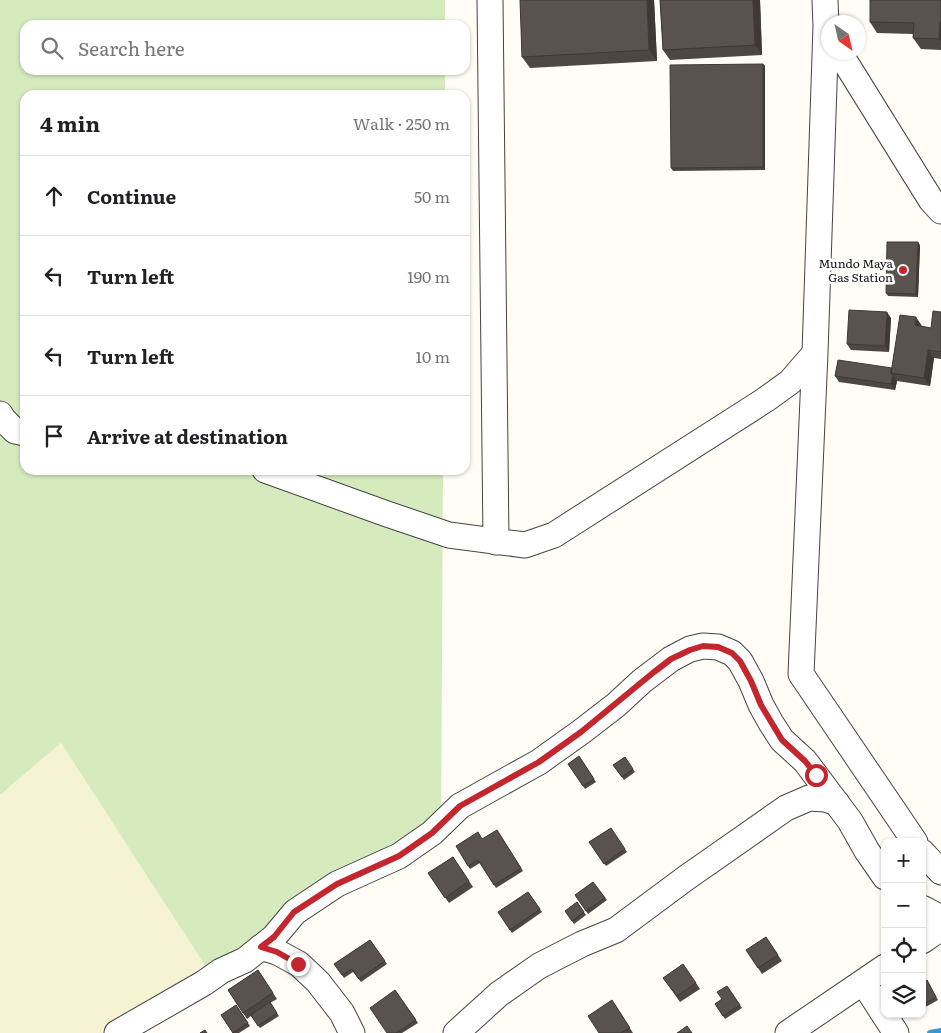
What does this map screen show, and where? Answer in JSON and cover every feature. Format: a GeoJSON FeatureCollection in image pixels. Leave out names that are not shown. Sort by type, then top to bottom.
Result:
{"type":"FeatureCollection","features":[{"type":"Feature","properties":{"kind":"street"},"geometry":{"type":"LineString","coordinates":[[490,0],[496,542]]}},
{"type":"Feature","properties":{"kind":"street"},"geometry":{"type":"LineString","coordinates":[[825,0],[826,15]]}},
{"type":"Feature","properties":{"kind":"street"},"geometry":{"type":"LineString","coordinates":[[826,60],[801,674],[912,838]]}},
{"type":"Feature","properties":{"kind":"street"},"geometry":{"type":"LineString","coordinates":[[844,60],[931,200],[941,211]]}},
{"type":"Feature","properties":{"kind":"street"},"geometry":{"type":"LineString","coordinates":[[279,475],[449,535],[525,546],[554,535],[790,382],[815,353]]}},
{"type":"Feature","properties":{"kind":"street"},"geometry":{"type":"LineString","coordinates":[[0,414],[15,431],[20,432]]}},
{"type":"Feature","properties":{"kind":"street"},"geometry":{"type":"LineString","coordinates":[[117,1033],[222,971],[245,960],[274,937],[294,912],[337,884],[399,856],[432,833],[460,806],[539,762],[581,732],[671,659],[703,646],[718,647],[732,653],[740,661],[761,705],[782,740],[805,761],[850,820],[867,851],[881,871]]}},
{"type":"Feature","properties":{"kind":"street"},"geometry":{"type":"LineString","coordinates":[[456,1033],[499,994],[540,966],[582,944],[616,930],[786,808],[810,798],[825,799],[837,803]]}},
{"type":"Feature","properties":{"kind":"street"},"geometry":{"type":"LineString","coordinates":[[926,856],[941,872]]}},
{"type":"Feature","properties":{"kind":"street"},"geometry":{"type":"LineString","coordinates":[[926,910],[941,918]]}},
{"type":"Feature","properties":{"kind":"street"},"geometry":{"type":"LineString","coordinates":[[926,938],[941,928]]}},
{"type":"Feature","properties":{"kind":"street"},"geometry":{"type":"LineString","coordinates":[[261,947],[277,952],[298,964],[318,982],[342,1014],[352,1033]]}},
{"type":"Feature","properties":{"kind":"street"},"geometry":{"type":"LineString","coordinates":[[788,1033],[881,970]]}},
{"type":"Feature","properties":{"kind":"street"},"geometry":{"type":"LineString","coordinates":[[863,982],[896,1033]]}},
{"type":"Feature","properties":{"kind":"shaded area"},"geometry":{"type":"Polygon","coordinates":[[[61,743],[215,981],[138,1033],[0,1033],[0,795],[61,743]]]}},
{"type":"Feature","properties":{"kind":"green space"},"geometry":{"type":"Polygon","coordinates":[[[0,0],[445,0],[445,20],[20,20],[20,75],[445,75],[445,90],[20,90],[20,475],[443,475],[441,832],[215,981],[61,743],[0,795],[0,0]]]}},
{"type":"Feature","properties":{"kind":"building"},"geometry":{"type":"Polygon","coordinates":[[[520,0],[647,0],[649,50],[522,57],[520,0]]]}},
{"type":"Feature","properties":{"kind":"building"},"geometry":{"type":"Polygon","coordinates":[[[660,0],[753,0],[755,45],[663,50],[660,0]]]}},
{"type":"Feature","properties":{"kind":"building"},"geometry":{"type":"Polygon","coordinates":[[[870,0],[941,0],[939,39],[913,38],[914,23],[870,22],[870,0]]]}},
{"type":"Feature","properties":{"kind":"building"},"geometry":{"type":"Polygon","coordinates":[[[763,64],[763,167],[671,168],[670,65],[763,64]]]}},
{"type":"Feature","properties":{"kind":"building"},"geometry":{"type":"Polygon","coordinates":[[[887,242],[918,242],[916,294],[886,293],[887,242]]]}},
{"type":"Feature","properties":{"kind":"building"},"geometry":{"type":"Polygon","coordinates":[[[849,310],[887,312],[885,346],[847,344],[849,310]]]}},
{"type":"Feature","properties":{"kind":"building"},"geometry":{"type":"Polygon","coordinates":[[[933,311],[941,312],[941,352],[928,350],[924,378],[891,373],[900,315],[916,317],[915,325],[931,328],[933,311]]]}},
{"type":"Feature","properties":{"kind":"building"},"geometry":{"type":"Polygon","coordinates":[[[838,360],[892,368],[891,384],[835,376],[838,360]]]}},
{"type":"Feature","properties":{"kind":"building"},"geometry":{"type":"Polygon","coordinates":[[[579,756],[594,779],[583,786],[568,764],[579,756]]]}},
{"type":"Feature","properties":{"kind":"building"},"geometry":{"type":"Polygon","coordinates":[[[625,757],[633,769],[622,777],[613,765],[625,757]]]}},
{"type":"Feature","properties":{"kind":"building"},"geometry":{"type":"Polygon","coordinates":[[[611,828],[625,849],[604,864],[589,842],[611,828]]]}},
{"type":"Feature","properties":{"kind":"building"},"geometry":{"type":"Polygon","coordinates":[[[497,830],[521,868],[494,885],[478,860],[468,866],[456,846],[478,832],[482,839],[497,830]]]}},
{"type":"Feature","properties":{"kind":"building"},"geometry":{"type":"Polygon","coordinates":[[[453,857],[469,881],[445,898],[428,873],[453,857]]]}},
{"type":"Feature","properties":{"kind":"building"},"geometry":{"type":"Polygon","coordinates":[[[593,882],[605,898],[586,911],[575,895],[593,882]]]}},
{"type":"Feature","properties":{"kind":"building"},"geometry":{"type":"Polygon","coordinates":[[[528,892],[540,909],[510,930],[498,912],[528,892]]]}},
{"type":"Feature","properties":{"kind":"building"},"geometry":{"type":"Polygon","coordinates":[[[577,902],[584,912],[572,921],[565,911],[577,902]]]}},
{"type":"Feature","properties":{"kind":"building"},"geometry":{"type":"Polygon","coordinates":[[[766,937],[778,955],[758,968],[746,950],[766,937]]]}},
{"type":"Feature","properties":{"kind":"building"},"geometry":{"type":"Polygon","coordinates":[[[370,940],[385,961],[359,979],[352,969],[342,975],[334,964],[370,940]]]}},
{"type":"Feature","properties":{"kind":"building"},"geometry":{"type":"Polygon","coordinates":[[[683,964],[696,983],[677,996],[663,978],[683,964]]]}},
{"type":"Feature","properties":{"kind":"building"},"geometry":{"type":"Polygon","coordinates":[[[258,970],[273,993],[243,1013],[228,990],[258,970]]]}},
{"type":"Feature","properties":{"kind":"building"},"geometry":{"type":"Polygon","coordinates":[[[926,981],[936,997],[926,1003],[926,981]]]}},
{"type":"Feature","properties":{"kind":"building"},"geometry":{"type":"Polygon","coordinates":[[[727,986],[740,1005],[723,1016],[715,1004],[722,999],[717,992],[727,986]]]}},
{"type":"Feature","properties":{"kind":"building"},"geometry":{"type":"Polygon","coordinates":[[[395,990],[416,1020],[396,1033],[387,1033],[370,1008],[395,990]]]}},
{"type":"Feature","properties":{"kind":"building"},"geometry":{"type":"Polygon","coordinates":[[[612,1000],[630,1028],[621,1033],[599,1033],[588,1016],[612,1000]]]}},
{"type":"Feature","properties":{"kind":"building"},"geometry":{"type":"Polygon","coordinates":[[[270,1002],[277,1013],[258,1026],[251,1015],[270,1002]]]}},
{"type":"Feature","properties":{"kind":"building"},"geometry":{"type":"Polygon","coordinates":[[[236,1005],[248,1023],[233,1033],[221,1015],[236,1005]]]}},
{"type":"Feature","properties":{"kind":"building"},"geometry":{"type":"Polygon","coordinates":[[[687,1026],[692,1033],[677,1033],[687,1026]]]}},
{"type":"Feature","properties":{"kind":"waterway"},"geometry":{"type":"LineString","coordinates":[[930,1033],[941,1031]]}},
{"type":"Feature","properties":{"kind":"place","name":"Mundo Maya Gas Station"},"geometry":{"type":"Point","coordinates":[903,270]}},
{"type":"Feature","properties":{"kind":"route"},"geometry":{"type":"LineString","coordinates":[[298,964],[277,952],[261,947],[274,937],[294,912],[337,884],[399,856],[432,833],[460,806],[539,762],[581,732],[671,659],[690,650],[703,646],[718,647],[732,653],[740,661],[761,705],[782,740],[805,761],[816,775]]}}]}
